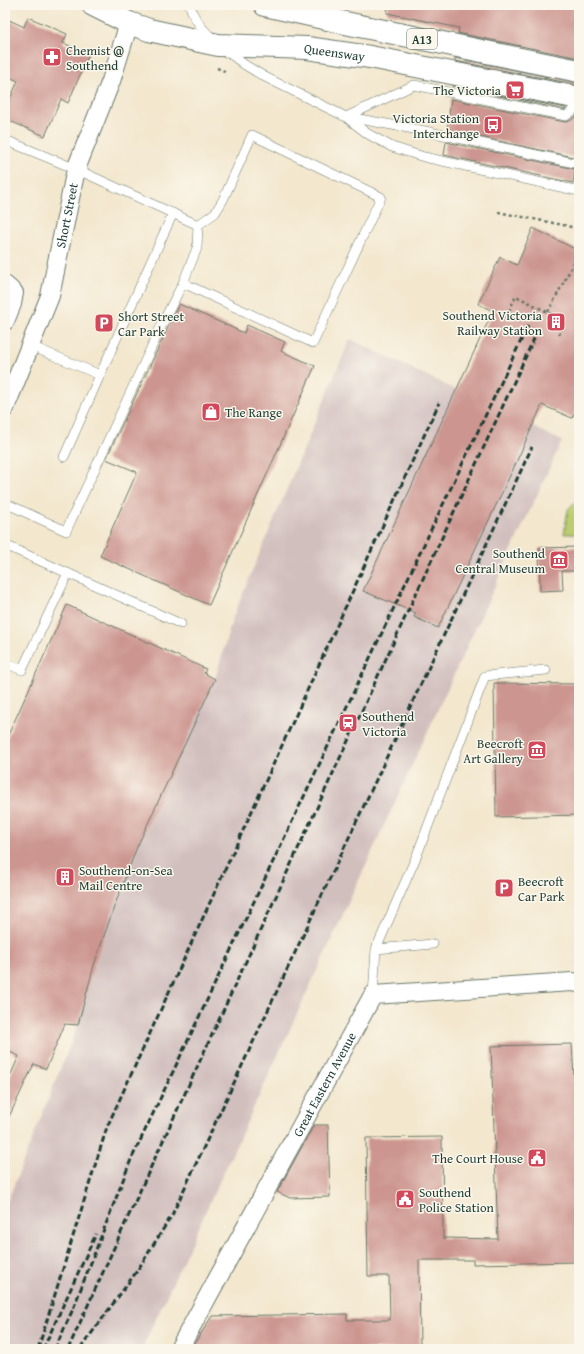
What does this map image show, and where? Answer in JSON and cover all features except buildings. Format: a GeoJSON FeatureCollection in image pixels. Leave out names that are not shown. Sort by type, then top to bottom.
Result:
{"type":"FeatureCollection","features":[{"type":"Feature","properties":{"kind":"main road","name":"Queensway"},"geometry":{"type":"LineString","coordinates":[[93,5],[129,23],[148,30],[218,44],[307,48],[370,56],[468,82],[579,98]]}},
{"type":"Feature","properties":{"kind":"main road","name":"A13"},"geometry":{"type":"LineString","coordinates":[[265,5],[579,71]]}},
{"type":"Feature","properties":{"kind":"street","name":"Short Street"},"geometry":{"type":"LineString","coordinates":[[5,408],[50,296],[76,168],[111,81],[129,23]]}},
{"type":"Feature","properties":{"kind":"street"},"geometry":{"type":"LineString","coordinates":[[5,321],[12,304],[9,289]]}},
{"type":"Feature","properties":{"kind":"street"},"geometry":{"type":"LineString","coordinates":[[373,995],[577,981]]}},
{"type":"Feature","properties":{"kind":"street","name":"Great Eastern Avenue"},"geometry":{"type":"LineString","coordinates":[[179,1349],[373,995]]}},
{"type":"Feature","properties":{"kind":"lane"},"geometry":{"type":"LineString","coordinates":[[190,5],[200,26],[218,44],[245,66],[346,117],[368,134],[392,147],[407,152],[579,191]]}},
{"type":"Feature","properties":{"kind":"lane"},"geometry":{"type":"LineString","coordinates":[[468,82],[484,99]]}},
{"type":"Feature","properties":{"kind":"lane"},"geometry":{"type":"LineString","coordinates":[[346,117],[414,85],[566,116],[579,106]]}},
{"type":"Feature","properties":{"kind":"lane"},"geometry":{"type":"LineString","coordinates":[[346,117],[425,131],[579,164]]}},
{"type":"Feature","properties":{"kind":"lane"},"geometry":{"type":"LineString","coordinates":[[183,283],[313,343],[381,197],[252,135],[223,200],[215,214],[198,225]]}},
{"type":"Feature","properties":{"kind":"lane"},"geometry":{"type":"LineString","coordinates":[[5,140],[76,168],[198,225]]}},
{"type":"Feature","properties":{"kind":"lane"},"geometry":{"type":"LineString","coordinates":[[64,457],[174,213]]}},
{"type":"Feature","properties":{"kind":"lane"},"geometry":{"type":"LineString","coordinates":[[5,503],[66,531],[165,318],[183,283],[197,248],[198,225]]}},
{"type":"Feature","properties":{"kind":"lane"},"geometry":{"type":"LineString","coordinates":[[31,346],[100,376]]}},
{"type":"Feature","properties":{"kind":"lane"},"geometry":{"type":"LineString","coordinates":[[5,545],[181,624]]}},
{"type":"Feature","properties":{"kind":"lane"},"geometry":{"type":"LineString","coordinates":[[5,663],[22,670],[68,573]]}},
{"type":"Feature","properties":{"kind":"lane"},"geometry":{"type":"LineString","coordinates":[[373,995],[376,948],[417,855],[485,676],[546,670]]}},
{"type":"Feature","properties":{"kind":"lane"},"geometry":{"type":"LineString","coordinates":[[376,948],[433,944]]}},
{"type":"Feature","properties":{"kind":"path"},"geometry":{"type":"LineString","coordinates":[[498,212],[568,226],[579,230]]}},
{"type":"Feature","properties":{"kind":"path"},"geometry":{"type":"LineString","coordinates":[[548,312],[579,253]]}},
{"type":"Feature","properties":{"kind":"path"},"geometry":{"type":"LineString","coordinates":[[509,311],[516,296],[566,321],[559,335]]}},
{"type":"Feature","properties":{"kind":"shaded area"},"geometry":{"type":"Polygon","coordinates":[[[350,339],[562,441],[142,1349],[5,1349],[5,1207],[78,1025],[94,965],[137,847],[215,679],[233,617],[350,339]]]}},
{"type":"Feature","properties":{"kind":"green space"},"geometry":{"type":"Polygon","coordinates":[[[579,498],[579,534],[564,534],[568,509],[579,498]]]}},
{"type":"Feature","properties":{"kind":"railway"},"geometry":{"type":"LineString","coordinates":[[55,1349],[73,1309],[130,1162],[528,326]]}},
{"type":"Feature","properties":{"kind":"railway"},"geometry":{"type":"LineString","coordinates":[[68,1349],[538,330]]}},
{"type":"Feature","properties":{"kind":"railway"},"geometry":{"type":"LineString","coordinates":[[38,1349],[107,1127],[439,403]]}},
{"type":"Feature","properties":{"kind":"railway"},"geometry":{"type":"LineString","coordinates":[[80,1349],[137,1271],[172,1215],[532,447]]}},
{"type":"Feature","properties":{"kind":"railway"},"geometry":{"type":"LineString","coordinates":[[43,1349],[96,1234]]}},
{"type":"Feature","properties":{"kind":"place","name":"Chemist @ Southend"},"geometry":{"type":"Point","coordinates":[52,57]}},
{"type":"Feature","properties":{"kind":"place","name":"The Victoria"},"geometry":{"type":"Point","coordinates":[515,90]}},
{"type":"Feature","properties":{"kind":"place","name":"Victoria Station Interchange"},"geometry":{"type":"Point","coordinates":[493,125]}},
{"type":"Feature","properties":{"kind":"place","name":"Southend Victoria Railway Station"},"geometry":{"type":"Point","coordinates":[556,322]}},
{"type":"Feature","properties":{"kind":"place","name":"Short Street Car Park"},"geometry":{"type":"Point","coordinates":[104,323]}},
{"type":"Feature","properties":{"kind":"place","name":"The Range"},"geometry":{"type":"Point","coordinates":[211,412]}},
{"type":"Feature","properties":{"kind":"place","name":"Southend Central Museum"},"geometry":{"type":"Point","coordinates":[559,560]}},
{"type":"Feature","properties":{"kind":"place","name":"Southend Victoria"},"geometry":{"type":"Point","coordinates":[348,723]}},
{"type":"Feature","properties":{"kind":"place","name":"Beecroft Art Gallery"},"geometry":{"type":"Point","coordinates":[537,750]}},
{"type":"Feature","properties":{"kind":"place","name":"Southend-on-Sea Mail Centre"},"geometry":{"type":"Point","coordinates":[65,877]}},
{"type":"Feature","properties":{"kind":"place","name":"Beecroft Car Park"},"geometry":{"type":"Point","coordinates":[504,888]}},
{"type":"Feature","properties":{"kind":"place","name":"The Court House"},"geometry":{"type":"Point","coordinates":[537,1158]}},
{"type":"Feature","properties":{"kind":"place","name":"Southend Police Station"},"geometry":{"type":"Point","coordinates":[405,1199]}}]}
